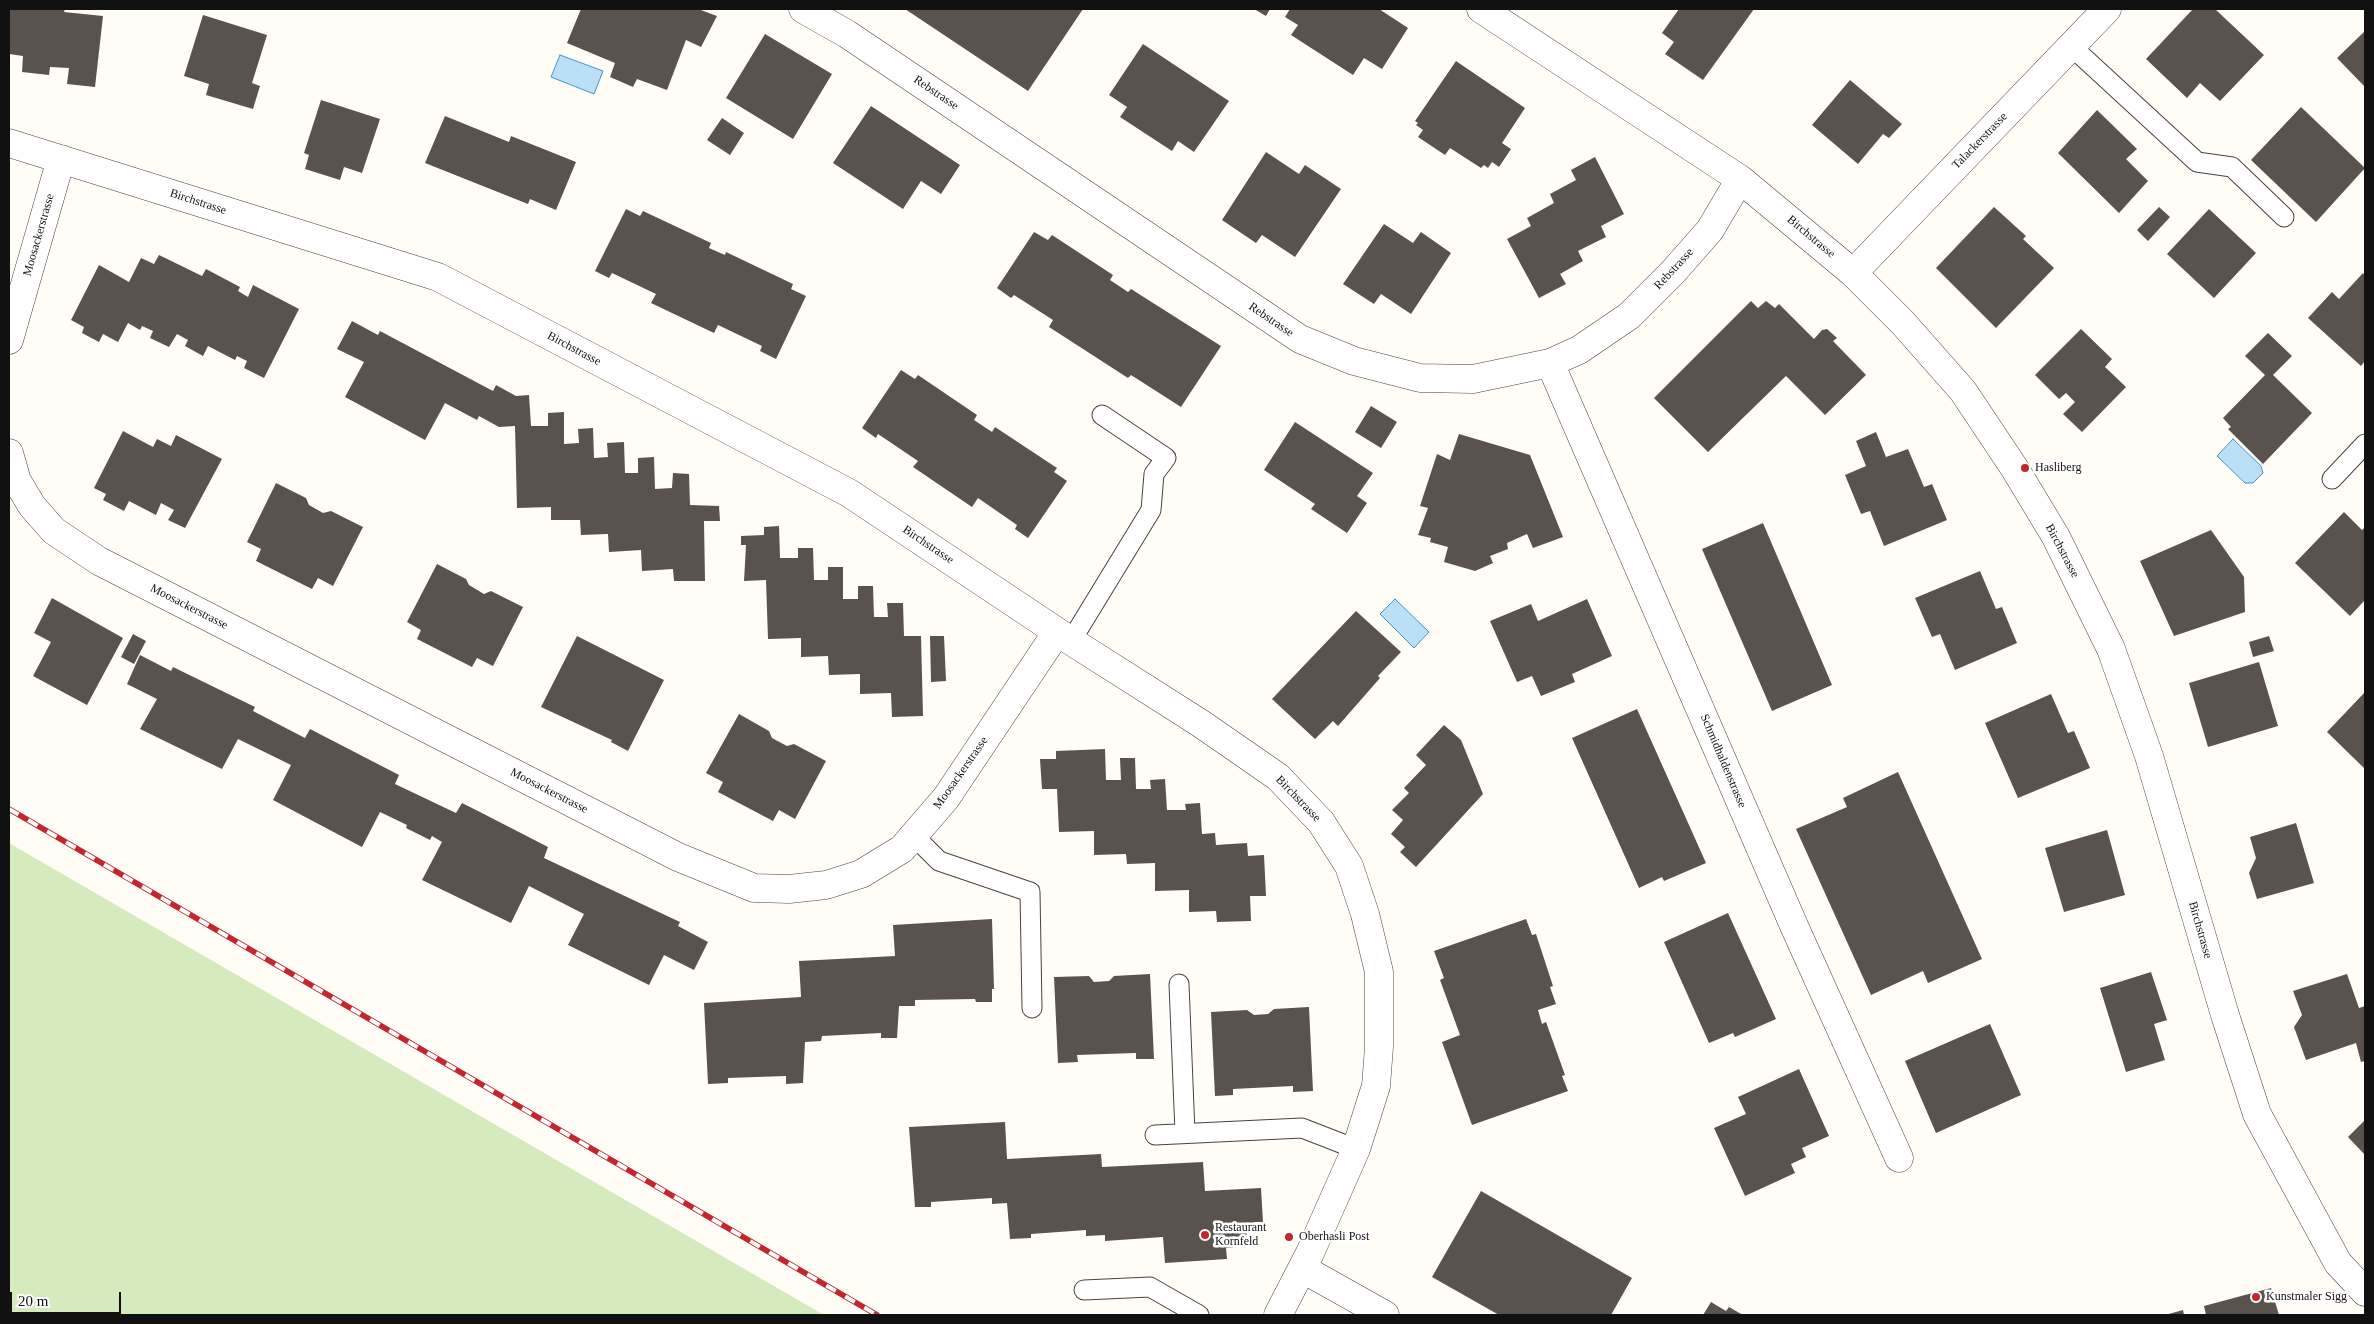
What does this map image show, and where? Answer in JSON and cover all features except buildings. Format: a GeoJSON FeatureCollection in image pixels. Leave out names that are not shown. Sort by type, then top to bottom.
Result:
{"type":"FeatureCollection","features":[{"type":"Feature","properties":{"kind":"street","name":"Rebstrasse"},"geometry":{"type":"LineString","coordinates":[[803,9],[847,34],[1300,339],[1354,361],[1420,378],[1473,380],[1550,363],[1579,350],[1629,316],[1674,272],[1710,230],[1740,179]]}},
{"type":"Feature","properties":{"kind":"street","name":"Birchstrasse"},"geometry":{"type":"LineString","coordinates":[[1481,9],[1740,179],[1853,273],[1903,323],[1963,391],[2056,537],[2111,649],[2149,756],[2225,1015],[2257,1114],[2338,1263],[2365,1292]]}},
{"type":"Feature","properties":{"kind":"street","name":"Talackerstrasse"},"geometry":{"type":"LineString","coordinates":[[1853,273],[2106,9]]}},
{"type":"Feature","properties":{"kind":"street","name":"Birchstrasse"},"geometry":{"type":"LineString","coordinates":[[9,143],[438,277],[849,493],[1064,636],[1200,723],[1278,777],[1321,822],[1349,866],[1366,914],[1379,972],[1376,1086],[1356,1149],[1303,1269],[1278,1315]]}},
{"type":"Feature","properties":{"kind":"street","name":"Moosackerstrasse"},"geometry":{"type":"LineString","coordinates":[[9,340],[61,159]]}},
{"type":"Feature","properties":{"kind":"street","name":"Schmidhaldenstrasse"},"geometry":{"type":"LineString","coordinates":[[1550,363],[1795,928],[1899,1158]]}},
{"type":"Feature","properties":{"kind":"street","name":"Moosackerstrasse"},"geometry":{"type":"LineString","coordinates":[[9,453],[17,482],[32,506],[54,530],[99,561],[678,857],[754,888],[789,889],[826,885],[861,874],[902,849],[946,798],[1064,636]]}},
{"type":"Feature","properties":{"kind":"street"},"geometry":{"type":"LineString","coordinates":[[1303,1269],[1385,1315]]}},
{"type":"Feature","properties":{"kind":"lane"},"geometry":{"type":"LineString","coordinates":[[2071,46],[2197,162],[2232,167],[2284,217]]}},
{"type":"Feature","properties":{"kind":"lane"},"geometry":{"type":"LineString","coordinates":[[1064,636],[1151,510],[1154,474],[1166,458],[1102,415]]}},
{"type":"Feature","properties":{"kind":"lane"},"geometry":{"type":"LineString","coordinates":[[2332,480],[2365,444]]}},
{"type":"Feature","properties":{"kind":"lane"},"geometry":{"type":"LineString","coordinates":[[914,836],[939,860],[1030,892],[1032,1008]]}},
{"type":"Feature","properties":{"kind":"lane"},"geometry":{"type":"LineString","coordinates":[[1179,984],[1185,1133]]}},
{"type":"Feature","properties":{"kind":"lane"},"geometry":{"type":"LineString","coordinates":[[1155,1135],[1302,1128],[1356,1149]]}},
{"type":"Feature","properties":{"kind":"lane"},"geometry":{"type":"LineString","coordinates":[[1084,1290],[1150,1287],[1199,1315]]}},
{"type":"Feature","properties":{"kind":"green space"},"geometry":{"type":"Polygon","coordinates":[[[9,843],[824,1315],[9,1315],[9,843]]]}},
{"type":"Feature","properties":{"kind":"water"},"geometry":{"type":"Polygon","coordinates":[[[560,55],[603,71],[594,94],[551,77],[560,55]]]}},
{"type":"Feature","properties":{"kind":"water"},"geometry":{"type":"Polygon","coordinates":[[[2233,439],[2261,466],[2263,473],[2253,483],[2245,483],[2217,456],[2233,439]]]}},
{"type":"Feature","properties":{"kind":"water"},"geometry":{"type":"Polygon","coordinates":[[[1395,599],[1429,632],[1414,648],[1380,614],[1395,599]]]}},
{"type":"Feature","properties":{"kind":"railway"},"geometry":{"type":"LineString","coordinates":[[9,809],[877,1315]]}},
{"type":"Feature","properties":{"kind":"place","name":"Hasliberg"},"geometry":{"type":"Point","coordinates":[2025,468]}},
{"type":"Feature","properties":{"kind":"place","name":"Restaurant Kornfeld"},"geometry":{"type":"Point","coordinates":[1205,1235]}},
{"type":"Feature","properties":{"kind":"place","name":"Oberhasli Post"},"geometry":{"type":"Point","coordinates":[1289,1237]}},
{"type":"Feature","properties":{"kind":"place","name":"Kunstmaler Sigg"},"geometry":{"type":"Point","coordinates":[2256,1297]}}]}
